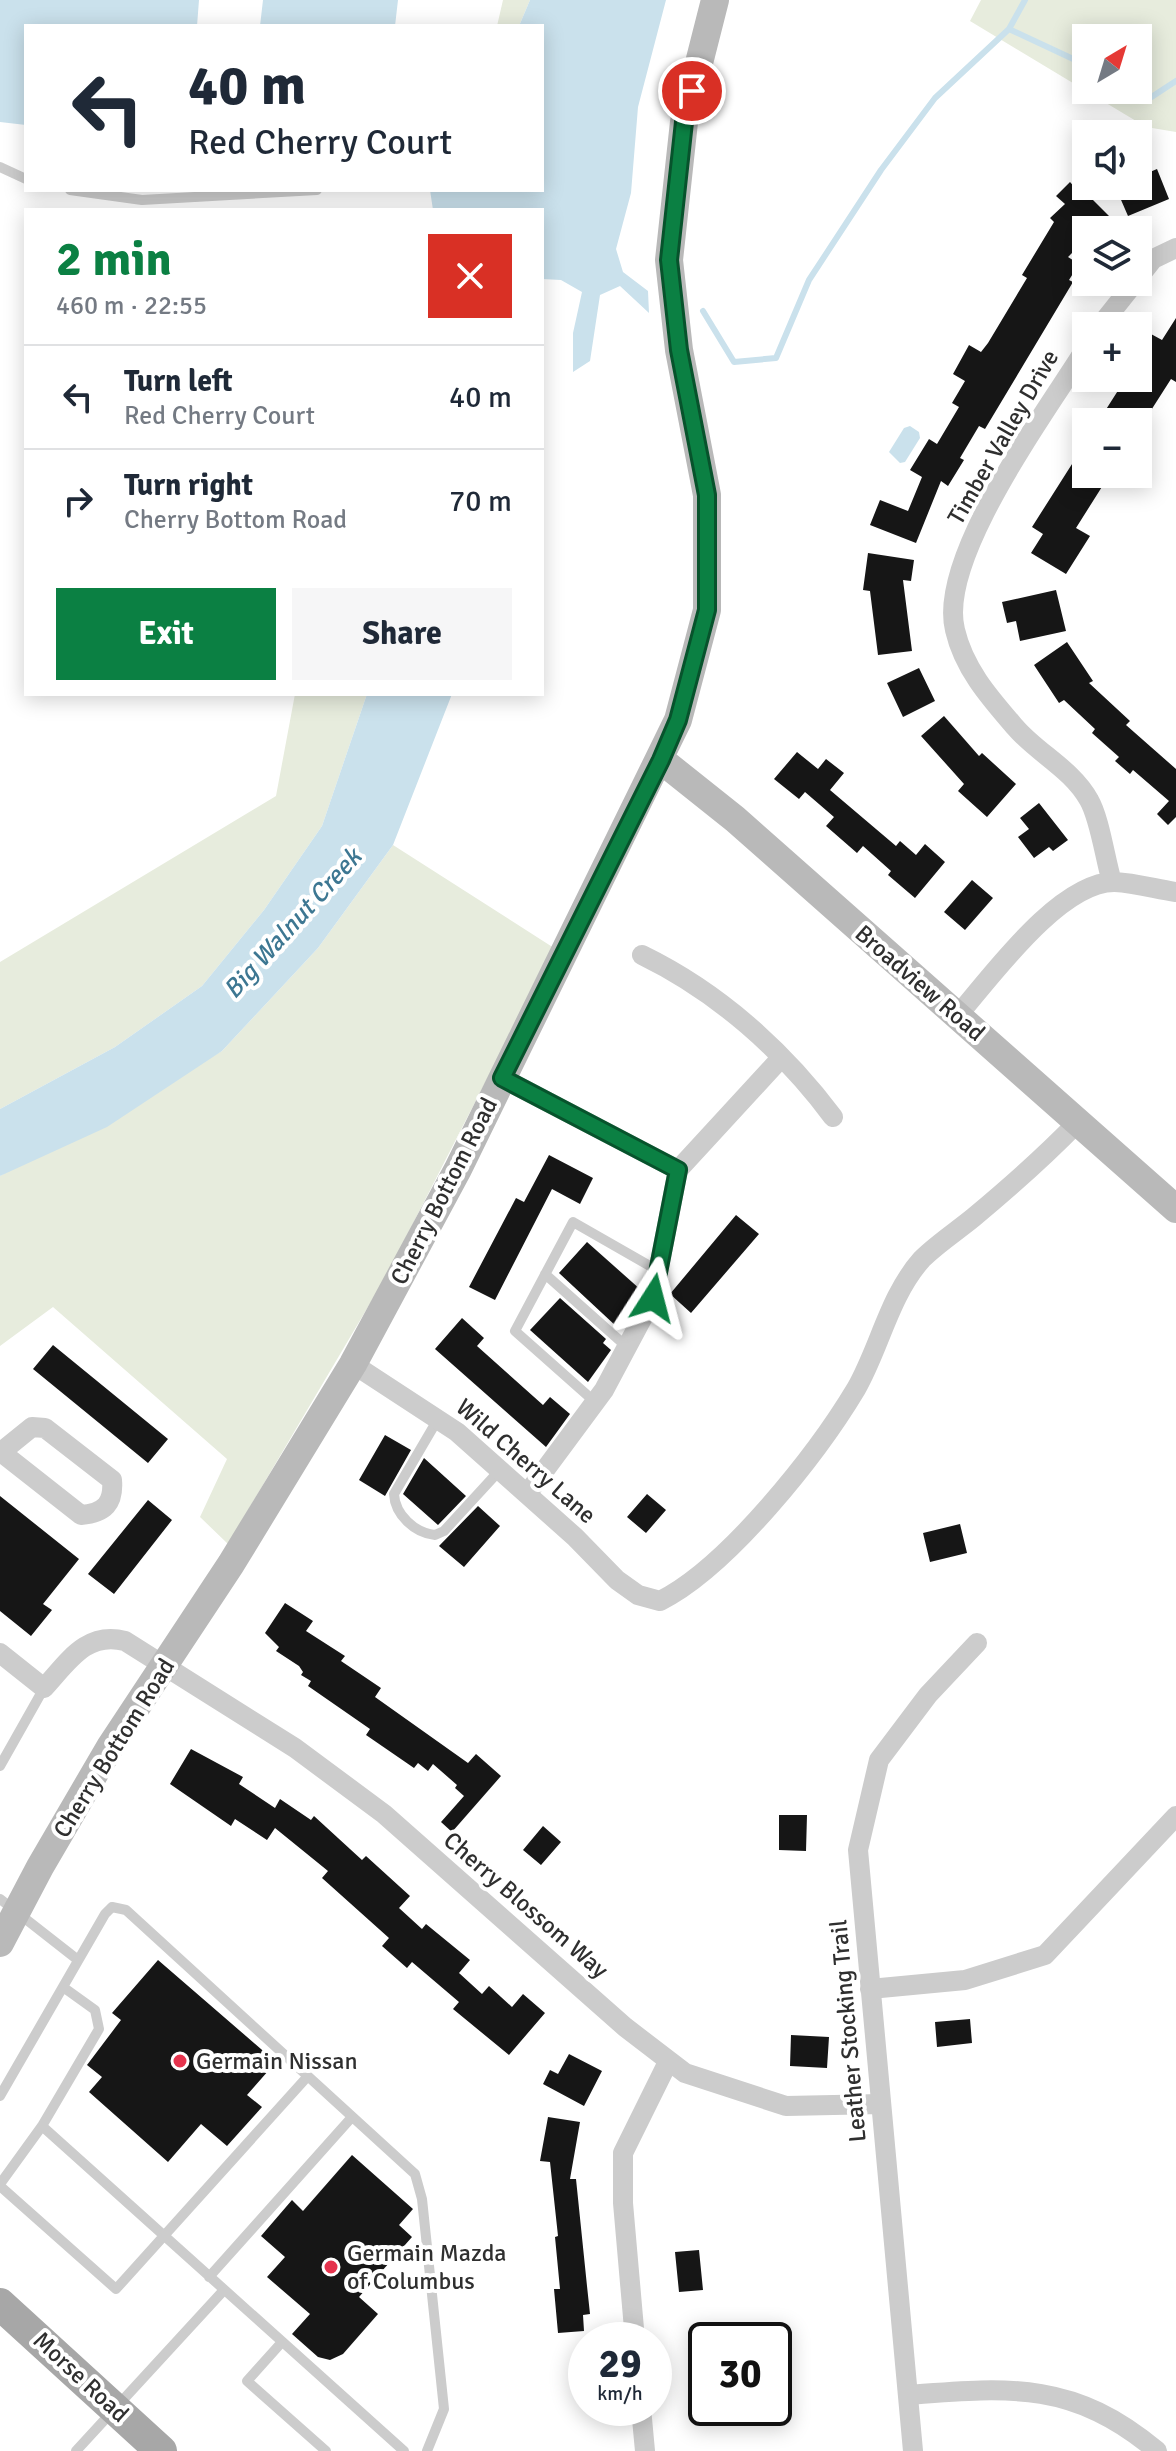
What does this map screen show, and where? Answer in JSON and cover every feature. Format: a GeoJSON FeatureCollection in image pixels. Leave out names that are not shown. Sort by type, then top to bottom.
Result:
{"type":"FeatureCollection","features":[{"type":"Feature","properties":{"kind":"main road","name":"Cherry Bottom Road"},"geometry":{"type":"LineString","coordinates":[[0,1943],[8,1906],[165,1666],[353,1364],[502,1078],[678,720],[707,610],[707,495],[679,350],[669,260],[684,122],[715,0]]}},
{"type":"Feature","properties":{"kind":"main road","name":"Broadview Road"},"geometry":{"type":"LineString","coordinates":[[661,760],[735,819],[1176,1209]]}},
{"type":"Feature","properties":{"kind":"main road","name":"Morse Road"},"geometry":{"type":"LineString","coordinates":[[0,2304],[161,2451]]}},
{"type":"Feature","properties":{"kind":"street"},"geometry":{"type":"LineString","coordinates":[[1152,260],[1176,248]]}},
{"type":"Feature","properties":{"kind":"street"},"geometry":{"type":"LineString","coordinates":[[1111,312],[1123,296]]}},
{"type":"Feature","properties":{"kind":"street","name":"Timber Valley Drive"},"geometry":{"type":"LineString","coordinates":[[1072,371],[977,526],[954,587],[954,627],[967,666],[1018,731],[1051,757],[1090,800],[1112,882]]}},
{"type":"Feature","properties":{"kind":"street"},"geometry":{"type":"LineString","coordinates":[[958,1015],[1024,937],[1062,901],[1112,882],[1176,892]]}},
{"type":"Feature","properties":{"kind":"street"},"geometry":{"type":"LineString","coordinates":[[642,955],[705,989],[807,1082],[833,1117]]}},
{"type":"Feature","properties":{"kind":"street"},"geometry":{"type":"LineString","coordinates":[[527,1494],[595,1402],[628,1348],[653,1298],[678,1170],[781,1058]]}},
{"type":"Feature","properties":{"kind":"street"},"geometry":{"type":"LineString","coordinates":[[502,1078],[678,1170]]}},
{"type":"Feature","properties":{"kind":"street","name":"Wild Cherry Lane"},"geometry":{"type":"LineString","coordinates":[[353,1364],[438,1419],[527,1494],[617,1580],[638,1595],[660,1601],[682,1590],[727,1548],[817,1448],[857,1387],[897,1297],[922,1260],[1043,1157],[1077,1123]]}},
{"type":"Feature","properties":{"kind":"street"},"geometry":{"type":"LineString","coordinates":[[32,1427],[45,1428],[112,1480],[113,1493],[108,1506],[96,1514],[81,1515],[0,1453],[32,1427]]}},
{"type":"Feature","properties":{"kind":"street","name":"Cherry Blossom Way"},"geometry":{"type":"LineString","coordinates":[[44,1688],[90,1641],[108,1637],[125,1641],[295,1748],[384,1814],[668,2062],[685,2073],[786,2106],[881,2104]]}},
{"type":"Feature","properties":{"kind":"street","name":"Leather Stocking Trail"},"geometry":{"type":"LineString","coordinates":[[913,2451],[858,1850],[879,1760],[928,1695],[977,1643]]}},
{"type":"Feature","properties":{"kind":"street"},"geometry":{"type":"LineString","coordinates":[[0,1653],[44,1688]]}},
{"type":"Feature","properties":{"kind":"street"},"geometry":{"type":"LineString","coordinates":[[870,1989],[965,1980],[1045,1955],[1176,1816]]}},
{"type":"Feature","properties":{"kind":"street"},"geometry":{"type":"LineString","coordinates":[[633,2322],[623,2203],[623,2153],[668,2062]]}},
{"type":"Feature","properties":{"kind":"street"},"geometry":{"type":"LineString","coordinates":[[908,2395],[997,2388],[1083,2403],[1124,2424],[1157,2451]]}},
{"type":"Feature","properties":{"kind":"street"},"geometry":{"type":"LineString","coordinates":[[643,2426],[645,2451]]}},
{"type":"Feature","properties":{"kind":"lane"},"geometry":{"type":"LineString","coordinates":[[0,167],[24,178]]}},
{"type":"Feature","properties":{"kind":"lane"},"geometry":{"type":"LineString","coordinates":[[84,192],[142,200],[282,192]]}},
{"type":"Feature","properties":{"kind":"lane"},"geometry":{"type":"LineString","coordinates":[[595,1402],[515,1331],[573,1222],[657,1270]]}},
{"type":"Feature","properties":{"kind":"lane"},"geometry":{"type":"LineString","coordinates":[[545,1274],[628,1348]]}},
{"type":"Feature","properties":{"kind":"lane"},"geometry":{"type":"LineString","coordinates":[[438,1419],[394,1494],[399,1513],[420,1531],[435,1535],[444,1531],[500,1470]]}},
{"type":"Feature","properties":{"kind":"lane"},"geometry":{"type":"LineString","coordinates":[[0,1766],[44,1688]]}},
{"type":"Feature","properties":{"kind":"lane"},"geometry":{"type":"LineString","coordinates":[[8,1906],[78,1960]]}},
{"type":"Feature","properties":{"kind":"lane"},"geometry":{"type":"LineString","coordinates":[[0,2096],[105,1914],[112,1907],[126,1910],[415,2174],[422,2199],[444,2409],[427,2451]]}},
{"type":"Feature","properties":{"kind":"lane"},"geometry":{"type":"LineString","coordinates":[[63,1987],[95,2010],[100,2022],[42,2126],[0,2185],[116,2289],[308,2076]]}},
{"type":"Feature","properties":{"kind":"lane"},"geometry":{"type":"LineString","coordinates":[[209,2277],[352,2117]]}},
{"type":"Feature","properties":{"kind":"lane"},"geometry":{"type":"LineString","coordinates":[[42,2126],[404,2451]]}},
{"type":"Feature","properties":{"kind":"lane"},"geometry":{"type":"LineString","coordinates":[[76,2451],[224,2290]]}},
{"type":"Feature","properties":{"kind":"lane"},"geometry":{"type":"LineString","coordinates":[[282,2342],[247,2381],[326,2451]]}},
{"type":"Feature","properties":{"kind":"shaded area"},"geometry":{"type":"Polygon","coordinates":[[[503,0],[530,0],[520,24],[497,24],[503,0]]]}},
{"type":"Feature","properties":{"kind":"shaded area"},"geometry":{"type":"Polygon","coordinates":[[[981,0],[1176,0],[1176,132],[1152,128],[1152,120],[1134,120],[1108,104],[1152,104],[1152,24],[1072,24],[1072,82],[970,21],[981,0]]]}},
{"type":"Feature","properties":{"kind":"shaded area"},"geometry":{"type":"Polygon","coordinates":[[[295,696],[366,696],[322,826],[264,910],[202,986],[115,1047],[0,1109],[0,962],[276,796],[295,696]]]}},
{"type":"Feature","properties":{"kind":"shaded area"},"geometry":{"type":"Polygon","coordinates":[[[393,845],[554,948],[385,1278],[228,1544],[200,1517],[227,1459],[53,1307],[0,1346],[0,1176],[222,1051],[318,948],[393,845]]]}},
{"type":"Feature","properties":{"kind":"water"},"geometry":{"type":"Polygon","coordinates":[[[0,0],[199,0],[197,24],[24,24],[24,125],[0,122],[0,0]]]}},
{"type":"Feature","properties":{"kind":"water"},"geometry":{"type":"Polygon","coordinates":[[[263,0],[398,0],[395,24],[260,24],[263,0]]]}},
{"type":"Feature","properties":{"kind":"water"},"geometry":{"type":"Polygon","coordinates":[[[530,0],[666,0],[638,107],[631,193],[616,249],[623,272],[648,291],[649,313],[620,286],[600,295],[590,361],[573,372],[573,333],[582,292],[561,280],[544,279],[544,208],[433,208],[430,192],[544,192],[544,24],[520,24],[530,0]]]}},
{"type":"Feature","properties":{"kind":"water"},"geometry":{"type":"Polygon","coordinates":[[[910,426],[919,432],[920,438],[905,462],[900,463],[889,452],[904,428],[910,426]]]}},
{"type":"Feature","properties":{"kind":"water","name":"Big Walnut Creek"},"geometry":{"type":"Polygon","coordinates":[[[366,696],[451,696],[393,845],[318,948],[222,1051],[107,1127],[0,1176],[0,1109],[115,1047],[202,986],[264,910],[322,826],[366,696]]]}},
{"type":"Feature","properties":{"kind":"building"},"geometry":{"type":"Polygon","coordinates":[[[1157,169],[1169,199],[1128,216],[1121,200],[1152,200],[1152,171],[1157,169]]]}},
{"type":"Feature","properties":{"kind":"building"},"geometry":{"type":"Polygon","coordinates":[[[1070,182],[1072,200],[1093,200],[1109,216],[1072,216],[1072,253],[1068,257],[1072,260],[1069,280],[1072,284],[985,429],[979,426],[948,486],[941,481],[916,543],[870,525],[880,500],[908,511],[922,477],[910,470],[929,439],[937,444],[959,407],[952,403],[965,381],[953,374],[969,345],[981,352],[988,343],[1027,278],[1022,275],[1054,222],[1050,218],[1065,204],[1056,196],[1070,182]]]}},
{"type":"Feature","properties":{"kind":"building"},"geometry":{"type":"Polygon","coordinates":[[[1176,318],[1176,382],[1171,379],[1152,409],[1107,408],[1117,392],[1152,392],[1152,335],[1162,340],[1176,318]]]}},
{"type":"Feature","properties":{"kind":"building"},"geometry":{"type":"Polygon","coordinates":[[[1072,464],[1072,488],[1101,488],[1076,528],[1090,536],[1066,574],[1031,553],[1043,534],[1032,527],[1072,464]]]}},
{"type":"Feature","properties":{"kind":"building"},"geometry":{"type":"Polygon","coordinates":[[[868,553],[914,560],[911,581],[903,580],[912,651],[878,655],[870,591],[863,590],[868,553]]]}},
{"type":"Feature","properties":{"kind":"building"},"geometry":{"type":"Polygon","coordinates":[[[1056,590],[1066,631],[1020,641],[1016,621],[1007,623],[1002,602],[1056,590]]]}},
{"type":"Feature","properties":{"kind":"building"},"geometry":{"type":"Polygon","coordinates":[[[1067,642],[1093,681],[1089,683],[1130,721],[1126,725],[1176,769],[1176,817],[1168,825],[1157,814],[1169,801],[1133,770],[1130,774],[1115,761],[1119,757],[1092,733],[1095,729],[1064,700],[1059,703],[1034,665],[1067,642]]]}},
{"type":"Feature","properties":{"kind":"building"},"geometry":{"type":"Polygon","coordinates":[[[919,668],[935,701],[903,717],[887,683],[919,668]]]}},
{"type":"Feature","properties":{"kind":"building"},"geometry":{"type":"Polygon","coordinates":[[[944,716],[979,756],[982,753],[1016,784],[987,817],[958,791],[964,784],[921,736],[944,716]]]}},
{"type":"Feature","properties":{"kind":"building"},"geometry":{"type":"Polygon","coordinates":[[[797,752],[818,769],[826,759],[844,773],[830,790],[896,846],[900,841],[916,855],[925,844],[945,862],[915,898],[888,875],[891,871],[863,846],[857,853],[826,826],[834,817],[805,792],[799,799],[774,779],[797,752]]]}},
{"type":"Feature","properties":{"kind":"building"},"geometry":{"type":"Polygon","coordinates":[[[1039,803],[1068,840],[1053,851],[1049,847],[1034,858],[1018,837],[1029,829],[1020,818],[1039,803]]]}},
{"type":"Feature","properties":{"kind":"building"},"geometry":{"type":"Polygon","coordinates":[[[972,880],[993,898],[965,930],[944,912],[972,880]]]}},
{"type":"Feature","properties":{"kind":"building"},"geometry":{"type":"Polygon","coordinates":[[[549,1155],[593,1178],[580,1204],[552,1189],[495,1300],[469,1287],[516,1198],[524,1202],[549,1155]]]}},
{"type":"Feature","properties":{"kind":"building"},"geometry":{"type":"Polygon","coordinates":[[[736,1215],[759,1234],[691,1313],[670,1294],[736,1215]]]}},
{"type":"Feature","properties":{"kind":"building"},"geometry":{"type":"Polygon","coordinates":[[[587,1242],[641,1290],[632,1310],[617,1327],[559,1273],[587,1242]]]}},
{"type":"Feature","properties":{"kind":"building"},"geometry":{"type":"Polygon","coordinates":[[[560,1298],[606,1339],[603,1343],[611,1350],[588,1382],[530,1330],[560,1298]]]}},
{"type":"Feature","properties":{"kind":"building"},"geometry":{"type":"Polygon","coordinates":[[[462,1318],[484,1338],[477,1346],[543,1405],[550,1397],[570,1414],[546,1447],[435,1349],[462,1318]]]}},
{"type":"Feature","properties":{"kind":"building"},"geometry":{"type":"Polygon","coordinates":[[[53,1345],[168,1439],[148,1463],[33,1369],[53,1345]]]}},
{"type":"Feature","properties":{"kind":"building"},"geometry":{"type":"Polygon","coordinates":[[[385,1435],[411,1450],[385,1496],[359,1480],[385,1435]]]}},
{"type":"Feature","properties":{"kind":"building"},"geometry":{"type":"Polygon","coordinates":[[[424,1458],[466,1496],[438,1525],[403,1494],[424,1458]]]}},
{"type":"Feature","properties":{"kind":"building"},"geometry":{"type":"Polygon","coordinates":[[[647,1494],[666,1510],[646,1533],[627,1517],[647,1494]]]}},
{"type":"Feature","properties":{"kind":"building"},"geometry":{"type":"Polygon","coordinates":[[[0,1496],[79,1559],[43,1604],[52,1610],[31,1636],[0,1611],[0,1496]]]}},
{"type":"Feature","properties":{"kind":"building"},"geometry":{"type":"Polygon","coordinates":[[[148,1500],[172,1520],[114,1594],[88,1574],[148,1500]]]}},
{"type":"Feature","properties":{"kind":"building"},"geometry":{"type":"Polygon","coordinates":[[[478,1506],[500,1526],[464,1567],[439,1546],[478,1506]]]}},
{"type":"Feature","properties":{"kind":"building"},"geometry":{"type":"Polygon","coordinates":[[[960,1524],[967,1553],[930,1562],[923,1533],[960,1524]]]}},
{"type":"Feature","properties":{"kind":"building"},"geometry":{"type":"Polygon","coordinates":[[[285,1603],[313,1621],[306,1631],[345,1656],[341,1661],[381,1688],[375,1697],[468,1763],[476,1754],[501,1776],[452,1832],[441,1822],[464,1796],[455,1788],[457,1785],[433,1764],[428,1771],[418,1763],[414,1768],[366,1735],[370,1729],[308,1686],[311,1681],[301,1675],[303,1672],[299,1666],[276,1651],[279,1647],[265,1633],[285,1603]]]}},
{"type":"Feature","properties":{"kind":"building"},"geometry":{"type":"Polygon","coordinates":[[[191,1749],[243,1777],[239,1784],[275,1808],[280,1799],[311,1820],[314,1816],[362,1860],[366,1856],[410,1896],[399,1908],[422,1929],[426,1924],[470,1960],[459,1973],[482,1994],[489,1986],[512,2007],[523,1994],[545,2013],[509,2055],[453,2009],[459,2002],[412,1962],[407,1968],[382,1946],[389,1938],[322,1878],[328,1871],[275,1828],[267,1840],[235,1819],[231,1826],[170,1784],[191,1749]]]}},
{"type":"Feature","properties":{"kind":"building"},"geometry":{"type":"Polygon","coordinates":[[[779,1815],[807,1815],[806,1851],[779,1850],[779,1815]]]}},
{"type":"Feature","properties":{"kind":"building"},"geometry":{"type":"Polygon","coordinates":[[[543,1826],[561,1842],[541,1865],[523,1850],[543,1826]]]}},
{"type":"Feature","properties":{"kind":"building","name":"Germain Nissan"},"geometry":{"type":"Polygon","coordinates":[[[158,1960],[276,2062],[247,2095],[262,2107],[227,2146],[201,2124],[168,2162],[89,2092],[102,2077],[87,2065],[121,2020],[112,2013],[158,1960]]]}},
{"type":"Feature","properties":{"kind":"building"},"geometry":{"type":"Polygon","coordinates":[[[970,2019],[972,2043],[937,2047],[935,2022],[970,2019]]]}},
{"type":"Feature","properties":{"kind":"building"},"geometry":{"type":"Polygon","coordinates":[[[791,2035],[829,2037],[827,2068],[790,2066],[791,2035]]]}},
{"type":"Feature","properties":{"kind":"building"},"geometry":{"type":"Polygon","coordinates":[[[569,2054],[602,2071],[584,2106],[543,2084],[550,2070],[558,2074],[569,2054]]]}},
{"type":"Feature","properties":{"kind":"building"},"geometry":{"type":"Polygon","coordinates":[[[548,2117],[580,2122],[570,2179],[576,2179],[590,2314],[583,2315],[583,2322],[568,2322],[568,2332],[558,2333],[554,2289],[560,2289],[555,2237],[558,2236],[550,2162],[540,2161],[548,2117]]]}},
{"type":"Feature","properties":{"kind":"building","name":"Germain Mazda of Columbus"},"geometry":{"type":"Polygon","coordinates":[[[352,2155],[413,2209],[399,2225],[412,2237],[359,2297],[378,2314],[343,2354],[330,2360],[318,2357],[292,2334],[310,2314],[267,2277],[285,2257],[261,2236],[292,2200],[303,2211],[352,2155]]]}},
{"type":"Feature","properties":{"kind":"building"},"geometry":{"type":"Polygon","coordinates":[[[699,2250],[703,2290],[679,2292],[675,2252],[699,2250]]]}},
{"type":"Feature","properties":{"kind":"waterway"},"geometry":{"type":"LineString","coordinates":[[703,311],[734,362],[776,358],[809,280],[881,170],[935,98],[1009,29],[1025,0]]}},
{"type":"Feature","properties":{"kind":"waterway"},"geometry":{"type":"LineString","coordinates":[[1009,29],[1072,58]]}},
{"type":"Feature","properties":{"kind":"waterway"},"geometry":{"type":"LineString","coordinates":[[1152,97],[1176,81]]}},
{"type":"Feature","properties":{"kind":"place","name":"Germain Nissan"},"geometry":{"type":"Point","coordinates":[180,2061]}},
{"type":"Feature","properties":{"kind":"place","name":"Germain Mazda of Columbus"},"geometry":{"type":"Point","coordinates":[331,2267]}},
{"type":"Feature","properties":{"kind":"route"},"geometry":{"type":"LineString","coordinates":[[653,1298],[678,1170],[502,1078],[661,760],[678,720],[707,610],[707,495],[679,350],[669,260],[684,122],[692,91]]}}]}
